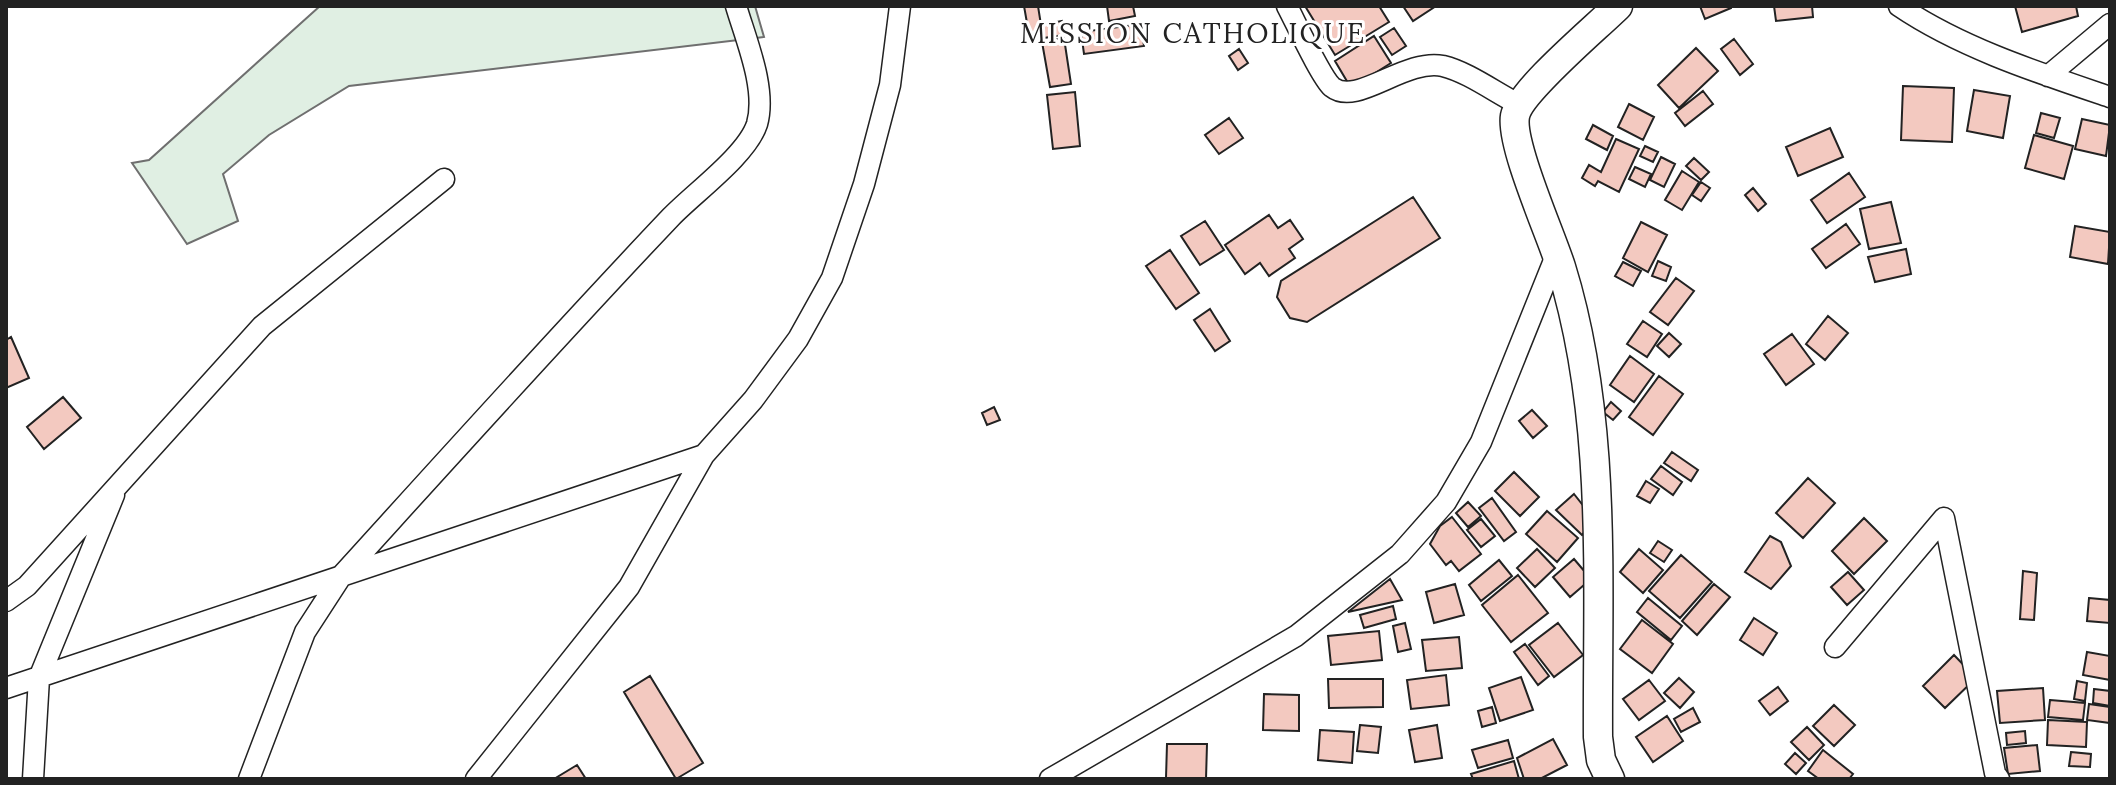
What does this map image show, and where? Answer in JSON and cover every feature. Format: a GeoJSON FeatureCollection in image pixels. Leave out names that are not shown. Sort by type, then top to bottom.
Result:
{"type":"FeatureCollection","features":[{"type":"Feature","properties":{"kind":"street"},"geometry":{"type":"LineString","coordinates":[[249,779],[305,632],[342,575],[673,215],[749,141],[757,123],[758,101],[752,63],[736,6]]}},
{"type":"Feature","properties":{"kind":"street"},"geometry":{"type":"LineString","coordinates":[[476,779],[629,587],[704,455],[753,400],[798,339],[832,278],[864,184],[890,85],[900,6]]}},
{"type":"Feature","properties":{"kind":"street"},"geometry":{"type":"LineString","coordinates":[[1287,6],[1331,86],[1346,93],[1364,90],[1395,73],[1418,65],[1443,66],[1520,105]]}},
{"type":"Feature","properties":{"kind":"street"},"geometry":{"type":"LineString","coordinates":[[1599,773],[1596,464],[1582,361],[1557,253],[1515,128],[1520,105],[1618,6]]}},
{"type":"Feature","properties":{"kind":"street"},"geometry":{"type":"LineString","coordinates":[[1899,6],[1924,23],[2048,76],[2110,97]]}},
{"type":"Feature","properties":{"kind":"street"},"geometry":{"type":"LineString","coordinates":[[2048,76],[2110,24]]}},
{"type":"Feature","properties":{"kind":"street"},"geometry":{"type":"LineString","coordinates":[[6,601],[27,586],[262,326],[444,179]]}},
{"type":"Feature","properties":{"kind":"street"},"geometry":{"type":"LineString","coordinates":[[1050,779],[1296,636],[1400,554],[1446,502],[1481,442],[1557,253]]}},
{"type":"Feature","properties":{"kind":"street"},"geometry":{"type":"LineString","coordinates":[[6,688],[704,455]]}},
{"type":"Feature","properties":{"kind":"street"},"geometry":{"type":"LineString","coordinates":[[33,779],[39,678],[120,480]]}},
{"type":"Feature","properties":{"kind":"street"},"geometry":{"type":"LineString","coordinates":[[1835,647],[1944,518],[1995,773],[1999,779]]}},
{"type":"Feature","properties":{"kind":"green space"},"geometry":{"type":"Polygon","coordinates":[[[320,6],[755,6],[764,37],[349,86],[269,135],[223,174],[238,221],[187,244],[132,163],[149,160],[320,6]]]}},
{"type":"Feature","properties":{"kind":"building"},"geometry":{"type":"Polygon","coordinates":[[[1024,6],[1038,6],[1041,25],[1062,21],[1064,35],[1030,40],[1024,6]]]}},
{"type":"Feature","properties":{"kind":"building"},"geometry":{"type":"Polygon","coordinates":[[[1107,6],[1133,6],[1135,16],[1109,21],[1107,6]]]}},
{"type":"Feature","properties":{"kind":"building"},"geometry":{"type":"Polygon","coordinates":[[[1305,6],[1379,6],[1389,22],[1335,55],[1305,6]]]}},
{"type":"Feature","properties":{"kind":"building"},"geometry":{"type":"Polygon","coordinates":[[[1403,6],[1436,6],[1413,21],[1403,6]]]}},
{"type":"Feature","properties":{"kind":"building"},"geometry":{"type":"Polygon","coordinates":[[[1700,6],[1731,6],[1731,8],[1705,19],[1700,6]]]}},
{"type":"Feature","properties":{"kind":"building"},"geometry":{"type":"Polygon","coordinates":[[[1774,6],[1812,6],[1813,17],[1776,21],[1774,6]]]}},
{"type":"Feature","properties":{"kind":"building"},"geometry":{"type":"Polygon","coordinates":[[[2015,6],[2076,6],[2078,16],[2022,32],[2015,6]]]}},
{"type":"Feature","properties":{"kind":"building"},"geometry":{"type":"Polygon","coordinates":[[[1141,24],[1144,46],[1084,54],[1081,32],[1141,24]]]}},
{"type":"Feature","properties":{"kind":"building"},"geometry":{"type":"Polygon","coordinates":[[[1394,28],[1406,46],[1392,55],[1380,37],[1394,28]]]}},
{"type":"Feature","properties":{"kind":"building"},"geometry":{"type":"Polygon","coordinates":[[[1374,36],[1391,63],[1351,88],[1335,61],[1374,36]]]}},
{"type":"Feature","properties":{"kind":"building"},"geometry":{"type":"Polygon","coordinates":[[[1064,38],[1071,84],[1050,87],[1042,42],[1064,38]]]}},
{"type":"Feature","properties":{"kind":"building"},"geometry":{"type":"Polygon","coordinates":[[[1734,39],[1753,64],[1740,75],[1721,49],[1734,39]]]}},
{"type":"Feature","properties":{"kind":"building"},"geometry":{"type":"Polygon","coordinates":[[[1696,48],[1718,71],[1679,108],[1658,85],[1696,48]]]}},
{"type":"Feature","properties":{"kind":"building"},"geometry":{"type":"Polygon","coordinates":[[[1239,49],[1248,63],[1238,70],[1229,56],[1239,49]]]}},
{"type":"Feature","properties":{"kind":"building"},"geometry":{"type":"Polygon","coordinates":[[[1903,86],[1954,88],[1952,142],[1901,140],[1903,86]]]}},
{"type":"Feature","properties":{"kind":"building"},"geometry":{"type":"Polygon","coordinates":[[[1974,90],[2010,96],[2003,138],[1967,131],[1974,90]]]}},
{"type":"Feature","properties":{"kind":"building"},"geometry":{"type":"Polygon","coordinates":[[[1703,91],[1713,104],[1685,126],[1675,113],[1703,91]]]}},
{"type":"Feature","properties":{"kind":"building"},"geometry":{"type":"Polygon","coordinates":[[[1075,92],[1080,146],[1053,149],[1047,95],[1075,92]]]}},
{"type":"Feature","properties":{"kind":"building"},"geometry":{"type":"Polygon","coordinates":[[[1629,104],[1654,117],[1643,140],[1618,127],[1629,104]]]}},
{"type":"Feature","properties":{"kind":"building"},"geometry":{"type":"Polygon","coordinates":[[[2041,113],[2060,118],[2054,138],[2036,133],[2041,113]]]}},
{"type":"Feature","properties":{"kind":"building"},"geometry":{"type":"Polygon","coordinates":[[[1229,118],[1243,138],[1219,154],[1205,135],[1229,118]]]}},
{"type":"Feature","properties":{"kind":"building"},"geometry":{"type":"Polygon","coordinates":[[[2082,119],[2110,125],[2106,156],[2075,149],[2082,119]]]}},
{"type":"Feature","properties":{"kind":"building"},"geometry":{"type":"Polygon","coordinates":[[[1593,125],[1613,136],[1607,150],[1586,139],[1593,125]]]}},
{"type":"Feature","properties":{"kind":"building"},"geometry":{"type":"Polygon","coordinates":[[[1830,128],[1843,157],[1798,176],[1786,147],[1830,128]]]}},
{"type":"Feature","properties":{"kind":"building"},"geometry":{"type":"Polygon","coordinates":[[[2034,135],[2073,146],[2064,179],[2025,168],[2034,135]]]}},
{"type":"Feature","properties":{"kind":"building"},"geometry":{"type":"Polygon","coordinates":[[[1616,139],[1639,149],[1619,192],[1598,181],[1595,186],[1582,178],[1589,165],[1601,172],[1616,139]]]}},
{"type":"Feature","properties":{"kind":"building"},"geometry":{"type":"Polygon","coordinates":[[[1645,146],[1658,152],[1653,162],[1640,156],[1645,146]]]}},
{"type":"Feature","properties":{"kind":"building"},"geometry":{"type":"Polygon","coordinates":[[[1661,157],[1675,164],[1664,187],[1650,180],[1661,157]]]}},
{"type":"Feature","properties":{"kind":"building"},"geometry":{"type":"Polygon","coordinates":[[[1694,158],[1709,172],[1701,180],[1686,166],[1694,158]]]}},
{"type":"Feature","properties":{"kind":"building"},"geometry":{"type":"Polygon","coordinates":[[[1635,167],[1651,174],[1645,187],[1629,179],[1635,167]]]}},
{"type":"Feature","properties":{"kind":"building"},"geometry":{"type":"Polygon","coordinates":[[[1682,171],[1699,182],[1682,210],[1665,200],[1682,171]]]}},
{"type":"Feature","properties":{"kind":"building"},"geometry":{"type":"Polygon","coordinates":[[[1849,173],[1865,197],[1827,223],[1811,200],[1849,173]]]}},
{"type":"Feature","properties":{"kind":"building"},"geometry":{"type":"Polygon","coordinates":[[[1701,182],[1710,188],[1701,201],[1692,195],[1701,182]]]}},
{"type":"Feature","properties":{"kind":"building"},"geometry":{"type":"Polygon","coordinates":[[[1753,188],[1766,204],[1758,211],[1745,195],[1753,188]]]}},
{"type":"Feature","properties":{"kind":"building"},"geometry":{"type":"Polygon","coordinates":[[[1413,197],[1440,238],[1307,322],[1290,318],[1277,297],[1281,281],[1413,197]]]}},
{"type":"Feature","properties":{"kind":"building"},"geometry":{"type":"Polygon","coordinates":[[[1891,202],[1901,243],[1869,249],[1860,209],[1891,202]]]}},
{"type":"Feature","properties":{"kind":"building"},"geometry":{"type":"Polygon","coordinates":[[[1269,215],[1278,228],[1290,220],[1303,239],[1289,249],[1295,258],[1269,276],[1260,263],[1245,274],[1225,245],[1269,215]]]}},
{"type":"Feature","properties":{"kind":"building"},"geometry":{"type":"Polygon","coordinates":[[[1205,221],[1224,250],[1200,265],[1181,236],[1205,221]]]}},
{"type":"Feature","properties":{"kind":"building"},"geometry":{"type":"Polygon","coordinates":[[[1641,222],[1667,235],[1648,272],[1623,258],[1641,222]]]}},
{"type":"Feature","properties":{"kind":"building"},"geometry":{"type":"Polygon","coordinates":[[[1846,224],[1860,244],[1826,268],[1812,249],[1846,224]]]}},
{"type":"Feature","properties":{"kind":"building"},"geometry":{"type":"Polygon","coordinates":[[[2075,226],[2110,232],[2108,264],[2070,257],[2075,226]]]}},
{"type":"Feature","properties":{"kind":"building"},"geometry":{"type":"Polygon","coordinates":[[[1906,249],[1911,274],[1875,282],[1868,257],[1906,249]]]}},
{"type":"Feature","properties":{"kind":"building"},"geometry":{"type":"Polygon","coordinates":[[[1170,250],[1199,293],[1176,309],[1146,266],[1170,250]]]}},
{"type":"Feature","properties":{"kind":"building"},"geometry":{"type":"Polygon","coordinates":[[[1658,261],[1671,267],[1666,281],[1652,276],[1658,261]]]}},
{"type":"Feature","properties":{"kind":"building"},"geometry":{"type":"Polygon","coordinates":[[[1623,262],[1641,271],[1633,286],[1615,276],[1623,262]]]}},
{"type":"Feature","properties":{"kind":"building"},"geometry":{"type":"Polygon","coordinates":[[[1676,278],[1694,291],[1668,325],[1650,312],[1676,278]]]}},
{"type":"Feature","properties":{"kind":"building"},"geometry":{"type":"Polygon","coordinates":[[[1210,309],[1230,341],[1215,351],[1194,320],[1210,309]]]}},
{"type":"Feature","properties":{"kind":"building"},"geometry":{"type":"Polygon","coordinates":[[[1828,316],[1848,333],[1825,360],[1806,344],[1828,316]]]}},
{"type":"Feature","properties":{"kind":"building"},"geometry":{"type":"Polygon","coordinates":[[[1643,321],[1662,334],[1647,357],[1627,344],[1643,321]]]}},
{"type":"Feature","properties":{"kind":"building"},"geometry":{"type":"Polygon","coordinates":[[[1669,333],[1681,344],[1669,357],[1657,346],[1669,333]]]}},
{"type":"Feature","properties":{"kind":"building"},"geometry":{"type":"Polygon","coordinates":[[[1792,334],[1814,364],[1786,385],[1764,354],[1792,334]]]}},
{"type":"Feature","properties":{"kind":"building"},"geometry":{"type":"Polygon","coordinates":[[[11,337],[29,378],[6,388],[6,340],[11,337]]]}},
{"type":"Feature","properties":{"kind":"building"},"geometry":{"type":"Polygon","coordinates":[[[1630,356],[1654,374],[1634,402],[1610,385],[1630,356]]]}},
{"type":"Feature","properties":{"kind":"building"},"geometry":{"type":"Polygon","coordinates":[[[1659,376],[1683,394],[1653,435],[1629,417],[1659,376]]]}},
{"type":"Feature","properties":{"kind":"building"},"geometry":{"type":"Polygon","coordinates":[[[63,397],[81,418],[44,449],[27,427],[63,397]]]}},
{"type":"Feature","properties":{"kind":"building"},"geometry":{"type":"Polygon","coordinates":[[[1611,402],[1621,411],[1613,420],[1603,412],[1611,402]]]}},
{"type":"Feature","properties":{"kind":"building"},"geometry":{"type":"Polygon","coordinates":[[[994,407],[1000,420],[987,425],[982,413],[994,407]]]}},
{"type":"Feature","properties":{"kind":"building"},"geometry":{"type":"Polygon","coordinates":[[[1532,410],[1547,426],[1533,438],[1519,421],[1532,410]]]}},
{"type":"Feature","properties":{"kind":"building"},"geometry":{"type":"Polygon","coordinates":[[[1672,452],[1698,470],[1691,481],[1664,463],[1672,452]]]}},
{"type":"Feature","properties":{"kind":"building"},"geometry":{"type":"Polygon","coordinates":[[[1661,466],[1682,482],[1673,495],[1651,479],[1661,466]]]}},
{"type":"Feature","properties":{"kind":"building"},"geometry":{"type":"Polygon","coordinates":[[[1514,472],[1539,497],[1520,516],[1495,491],[1514,472]]]}},
{"type":"Feature","properties":{"kind":"building"},"geometry":{"type":"Polygon","coordinates":[[[1808,478],[1835,503],[1803,538],[1776,513],[1808,478]]]}},
{"type":"Feature","properties":{"kind":"building"},"geometry":{"type":"Polygon","coordinates":[[[1646,481],[1659,489],[1650,503],[1637,496],[1646,481]]]}},
{"type":"Feature","properties":{"kind":"building"},"geometry":{"type":"Polygon","coordinates":[[[1574,494],[1589,513],[1589,527],[1582,535],[1556,510],[1574,494]]]}},
{"type":"Feature","properties":{"kind":"building"},"geometry":{"type":"Polygon","coordinates":[[[1492,498],[1516,532],[1504,541],[1479,508],[1492,498]]]}},
{"type":"Feature","properties":{"kind":"building"},"geometry":{"type":"Polygon","coordinates":[[[1468,502],[1481,516],[1468,527],[1456,513],[1468,502]]]}},
{"type":"Feature","properties":{"kind":"building"},"geometry":{"type":"Polygon","coordinates":[[[1547,511],[1578,538],[1557,562],[1526,534],[1547,511]]]}},
{"type":"Feature","properties":{"kind":"building"},"geometry":{"type":"Polygon","coordinates":[[[1452,517],[1481,554],[1459,571],[1451,561],[1446,565],[1430,544],[1440,526],[1452,517]]]}},
{"type":"Feature","properties":{"kind":"building"},"geometry":{"type":"Polygon","coordinates":[[[1864,518],[1887,541],[1854,574],[1832,551],[1864,518]]]}},
{"type":"Feature","properties":{"kind":"building"},"geometry":{"type":"Polygon","coordinates":[[[1481,519],[1495,536],[1481,547],[1467,530],[1481,519]]]}},
{"type":"Feature","properties":{"kind":"building"},"geometry":{"type":"Polygon","coordinates":[[[1770,536],[1781,542],[1791,566],[1771,589],[1745,572],[1770,536]]]}},
{"type":"Feature","properties":{"kind":"building"},"geometry":{"type":"Polygon","coordinates":[[[1658,541],[1672,550],[1664,562],[1650,553],[1658,541]]]}},
{"type":"Feature","properties":{"kind":"building"},"geometry":{"type":"Polygon","coordinates":[[[1537,549],[1555,568],[1535,587],[1517,568],[1537,549]]]}},
{"type":"Feature","properties":{"kind":"building"},"geometry":{"type":"Polygon","coordinates":[[[1639,549],[1663,570],[1643,593],[1620,572],[1639,549]]]}},
{"type":"Feature","properties":{"kind":"building"},"geometry":{"type":"Polygon","coordinates":[[[1681,555],[1712,582],[1680,618],[1649,591],[1681,555]]]}},
{"type":"Feature","properties":{"kind":"building"},"geometry":{"type":"Polygon","coordinates":[[[1574,559],[1591,579],[1570,597],[1553,577],[1574,559]]]}},
{"type":"Feature","properties":{"kind":"building"},"geometry":{"type":"Polygon","coordinates":[[[1499,560],[1512,576],[1481,601],[1469,585],[1499,560]]]}},
{"type":"Feature","properties":{"kind":"building"},"geometry":{"type":"Polygon","coordinates":[[[2023,571],[2037,573],[2034,620],[2020,619],[2023,571]]]}},
{"type":"Feature","properties":{"kind":"building"},"geometry":{"type":"Polygon","coordinates":[[[1848,572],[1864,590],[1847,605],[1831,587],[1848,572]]]}},
{"type":"Feature","properties":{"kind":"building"},"geometry":{"type":"Polygon","coordinates":[[[1518,575],[1548,613],[1511,642],[1482,605],[1518,575]]]}},
{"type":"Feature","properties":{"kind":"building"},"geometry":{"type":"Polygon","coordinates":[[[1390,579],[1402,600],[1348,612],[1390,579]]]}},
{"type":"Feature","properties":{"kind":"building"},"geometry":{"type":"Polygon","coordinates":[[[1455,584],[1464,615],[1434,623],[1426,592],[1455,584]]]}},
{"type":"Feature","properties":{"kind":"building"},"geometry":{"type":"Polygon","coordinates":[[[1714,584],[1730,597],[1697,635],[1682,621],[1714,584]]]}},
{"type":"Feature","properties":{"kind":"building"},"geometry":{"type":"Polygon","coordinates":[[[1648,598],[1682,626],[1671,640],[1637,612],[1648,598]]]}},
{"type":"Feature","properties":{"kind":"building"},"geometry":{"type":"Polygon","coordinates":[[[2089,598],[2110,600],[2110,623],[2087,621],[2089,598]]]}},
{"type":"Feature","properties":{"kind":"building"},"geometry":{"type":"Polygon","coordinates":[[[1393,606],[1396,619],[1364,628],[1360,615],[1393,606]]]}},
{"type":"Feature","properties":{"kind":"building"},"geometry":{"type":"Polygon","coordinates":[[[1754,618],[1777,633],[1763,655],[1740,640],[1754,618]]]}},
{"type":"Feature","properties":{"kind":"building"},"geometry":{"type":"Polygon","coordinates":[[[1642,620],[1673,644],[1652,673],[1620,649],[1642,620]]]}},
{"type":"Feature","properties":{"kind":"building"},"geometry":{"type":"Polygon","coordinates":[[[1405,623],[1411,649],[1398,652],[1393,626],[1405,623]]]}},
{"type":"Feature","properties":{"kind":"building"},"geometry":{"type":"Polygon","coordinates":[[[1558,623],[1583,655],[1554,677],[1529,645],[1558,623]]]}},
{"type":"Feature","properties":{"kind":"building"},"geometry":{"type":"Polygon","coordinates":[[[1379,631],[1382,660],[1331,665],[1328,636],[1379,631]]]}},
{"type":"Feature","properties":{"kind":"building"},"geometry":{"type":"Polygon","coordinates":[[[1459,637],[1462,668],[1426,671],[1422,640],[1459,637]]]}},
{"type":"Feature","properties":{"kind":"building"},"geometry":{"type":"Polygon","coordinates":[[[1525,644],[1549,676],[1538,685],[1514,652],[1525,644]]]}},
{"type":"Feature","properties":{"kind":"building"},"geometry":{"type":"Polygon","coordinates":[[[2087,652],[2110,656],[2110,680],[2083,675],[2087,652]]]}},
{"type":"Feature","properties":{"kind":"building"},"geometry":{"type":"Polygon","coordinates":[[[1954,655],[1976,678],[1945,708],[1923,686],[1954,655]]]}},
{"type":"Feature","properties":{"kind":"building"},"geometry":{"type":"Polygon","coordinates":[[[1446,675],[1449,705],[1411,709],[1407,680],[1446,675]]]}},
{"type":"Feature","properties":{"kind":"building"},"geometry":{"type":"Polygon","coordinates":[[[650,676],[703,763],[676,779],[624,692],[650,676]]]}},
{"type":"Feature","properties":{"kind":"building"},"geometry":{"type":"Polygon","coordinates":[[[1521,677],[1533,710],[1500,721],[1489,688],[1521,677]]]}},
{"type":"Feature","properties":{"kind":"building"},"geometry":{"type":"Polygon","coordinates":[[[1679,678],[1694,692],[1680,708],[1664,693],[1679,678]]]}},
{"type":"Feature","properties":{"kind":"building"},"geometry":{"type":"Polygon","coordinates":[[[1328,679],[1383,679],[1383,707],[1329,708],[1328,679]]]}},
{"type":"Feature","properties":{"kind":"building"},"geometry":{"type":"Polygon","coordinates":[[[1649,680],[1665,701],[1639,720],[1623,699],[1649,680]]]}},
{"type":"Feature","properties":{"kind":"building"},"geometry":{"type":"Polygon","coordinates":[[[2077,681],[2087,683],[2085,701],[2074,699],[2077,681]]]}},
{"type":"Feature","properties":{"kind":"building"},"geometry":{"type":"Polygon","coordinates":[[[1778,687],[1788,701],[1770,715],[1759,701],[1778,687]]]}},
{"type":"Feature","properties":{"kind":"building"},"geometry":{"type":"Polygon","coordinates":[[[2043,688],[2045,720],[2000,723],[1997,691],[2043,688]]]}},
{"type":"Feature","properties":{"kind":"building"},"geometry":{"type":"Polygon","coordinates":[[[2094,689],[2110,691],[2110,706],[2093,703],[2094,689]]]}},
{"type":"Feature","properties":{"kind":"building"},"geometry":{"type":"Polygon","coordinates":[[[1264,694],[1299,695],[1299,731],[1263,730],[1264,694]]]}},
{"type":"Feature","properties":{"kind":"building"},"geometry":{"type":"Polygon","coordinates":[[[2050,700],[2085,703],[2083,720],[2048,717],[2050,700]]]}},
{"type":"Feature","properties":{"kind":"building"},"geometry":{"type":"Polygon","coordinates":[[[2089,704],[2110,707],[2110,723],[2087,720],[2089,704]]]}},
{"type":"Feature","properties":{"kind":"building"},"geometry":{"type":"Polygon","coordinates":[[[1834,705],[1855,725],[1834,746],[1813,726],[1834,705]]]}},
{"type":"Feature","properties":{"kind":"building"},"geometry":{"type":"Polygon","coordinates":[[[1492,707],[1496,723],[1482,727],[1478,711],[1492,707]]]}},
{"type":"Feature","properties":{"kind":"building"},"geometry":{"type":"Polygon","coordinates":[[[1693,708],[1700,722],[1681,732],[1674,719],[1693,708]]]}},
{"type":"Feature","properties":{"kind":"building"},"geometry":{"type":"Polygon","coordinates":[[[1667,716],[1683,741],[1653,762],[1636,737],[1667,716]]]}},
{"type":"Feature","properties":{"kind":"building"},"geometry":{"type":"Polygon","coordinates":[[[2048,720],[2087,722],[2086,747],[2047,745],[2048,720]]]}},
{"type":"Feature","properties":{"kind":"building"},"geometry":{"type":"Polygon","coordinates":[[[1360,725],[1381,727],[1378,753],[1357,751],[1360,725]]]}},
{"type":"Feature","properties":{"kind":"building"},"geometry":{"type":"Polygon","coordinates":[[[1437,725],[1442,758],[1415,762],[1409,730],[1437,725]]]}},
{"type":"Feature","properties":{"kind":"building"},"geometry":{"type":"Polygon","coordinates":[[[1807,727],[1824,745],[1809,760],[1791,742],[1807,727]]]}},
{"type":"Feature","properties":{"kind":"building"},"geometry":{"type":"Polygon","coordinates":[[[1320,730],[1354,732],[1352,763],[1318,760],[1320,730]]]}},
{"type":"Feature","properties":{"kind":"building"},"geometry":{"type":"Polygon","coordinates":[[[2025,731],[2026,743],[2007,745],[2006,733],[2025,731]]]}},
{"type":"Feature","properties":{"kind":"building"},"geometry":{"type":"Polygon","coordinates":[[[1553,739],[1567,765],[1540,779],[1524,779],[1517,758],[1553,739]]]}},
{"type":"Feature","properties":{"kind":"building"},"geometry":{"type":"Polygon","coordinates":[[[1508,740],[1513,758],[1478,768],[1472,750],[1508,740]]]}},
{"type":"Feature","properties":{"kind":"building"},"geometry":{"type":"Polygon","coordinates":[[[1167,744],[1207,744],[1206,779],[1166,778],[1167,744]]]}},
{"type":"Feature","properties":{"kind":"building"},"geometry":{"type":"Polygon","coordinates":[[[2037,745],[2040,771],[2008,774],[2004,748],[2037,745]]]}},
{"type":"Feature","properties":{"kind":"building"},"geometry":{"type":"Polygon","coordinates":[[[1823,750],[1853,774],[1849,779],[1819,779],[1808,771],[1823,750]]]}},
{"type":"Feature","properties":{"kind":"building"},"geometry":{"type":"Polygon","coordinates":[[[2071,752],[2091,754],[2090,767],[2069,766],[2071,752]]]}},
{"type":"Feature","properties":{"kind":"building"},"geometry":{"type":"Polygon","coordinates":[[[1795,753],[1806,763],[1796,774],[1785,764],[1795,753]]]}},
{"type":"Feature","properties":{"kind":"building"},"geometry":{"type":"Polygon","coordinates":[[[1514,761],[1519,779],[1473,779],[1471,774],[1514,761]]]}},
{"type":"Feature","properties":{"kind":"building"},"geometry":{"type":"Polygon","coordinates":[[[577,765],[586,779],[554,779],[577,765]]]}},
{"type":"Feature","properties":{"kind":"district","name":"MISSION CATHOLIQUE"},"geometry":{"type":"Point","coordinates":[1193,33]}}]}
